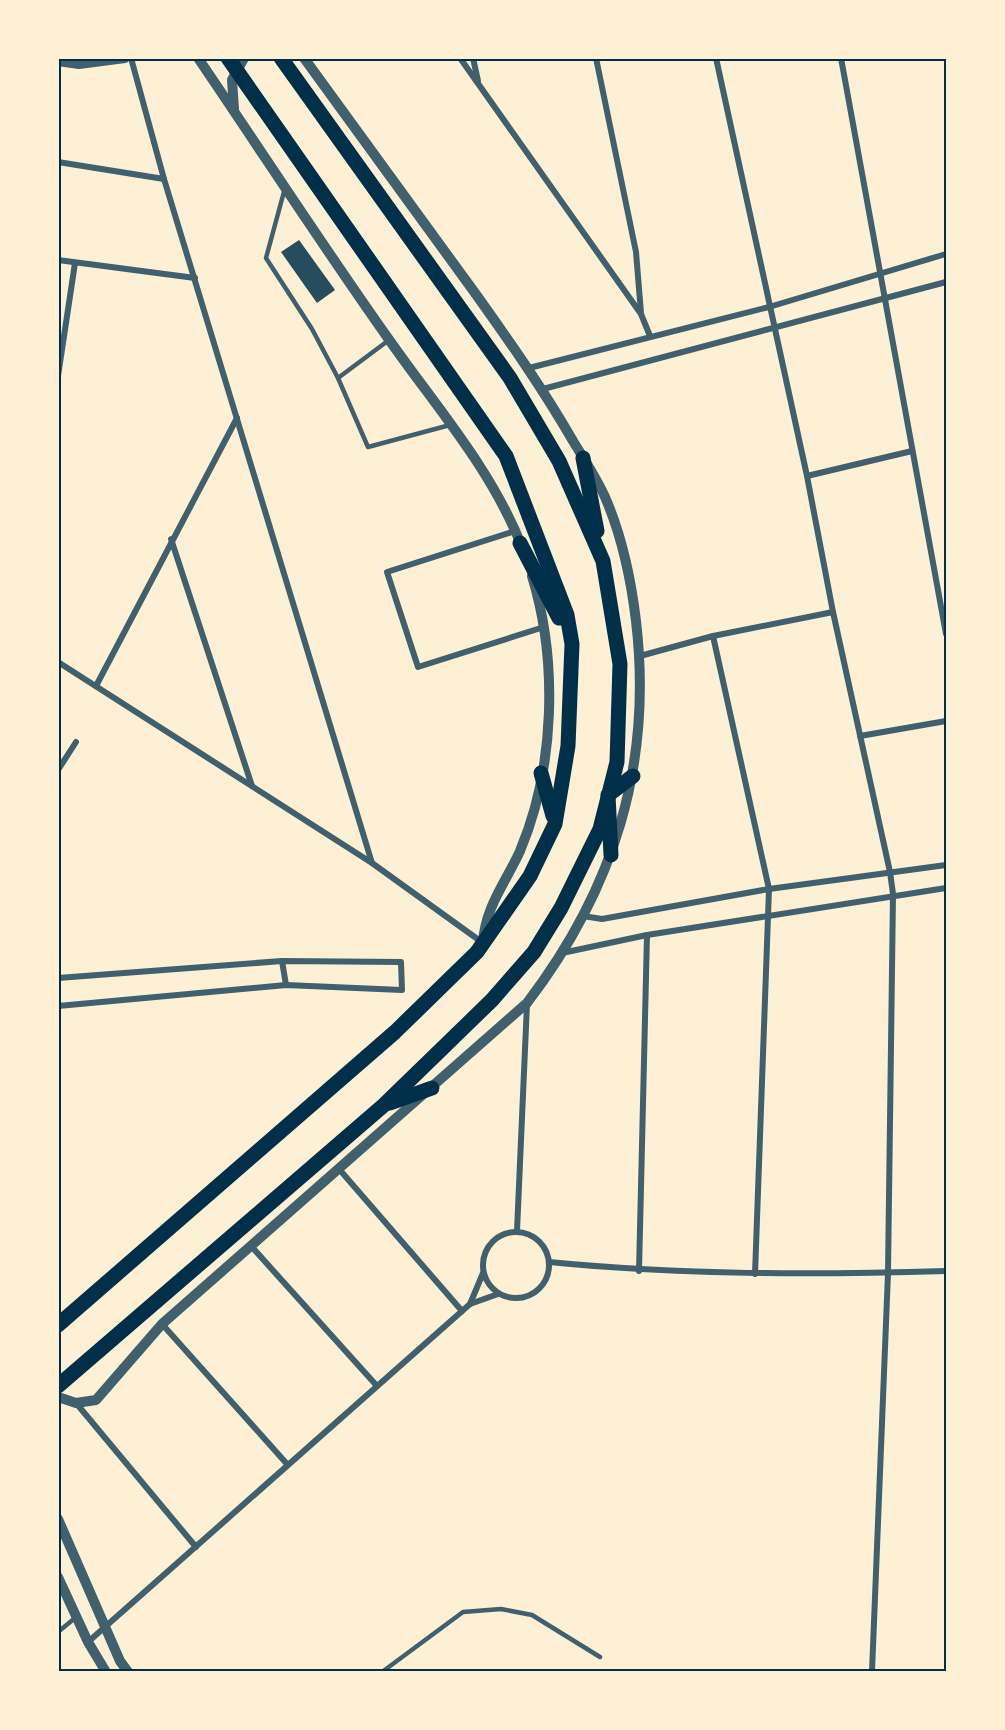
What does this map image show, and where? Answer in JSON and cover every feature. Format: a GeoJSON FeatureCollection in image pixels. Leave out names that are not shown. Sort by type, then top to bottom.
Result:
{"type":"FeatureCollection","features":[{"type":"Feature","properties":{"kind":"main road"},"geometry":{"type":"LineString","coordinates":[[58,1325],[395,1032],[483,943],[530,876],[555,824],[568,746],[572,644],[567,615],[506,456],[228,58]]}},
{"type":"Feature","properties":{"kind":"main road"},"geometry":{"type":"LineString","coordinates":[[281,58],[525,402],[559,462],[603,561]]}},
{"type":"Feature","properties":{"kind":"main road"},"geometry":{"type":"LineString","coordinates":[[58,1386],[384,1105],[492,1000],[534,952],[561,908],[600,829],[617,762],[620,664],[584,458]]}},
{"type":"Feature","properties":{"kind":"main road"},"geometry":{"type":"LineString","coordinates":[[517,537],[572,644]]}},
{"type":"Feature","properties":{"kind":"main road"},"geometry":{"type":"LineString","coordinates":[[541,773],[555,824]]}},
{"type":"Feature","properties":{"kind":"main road"},"geometry":{"type":"LineString","coordinates":[[608,795],[633,776]]}},
{"type":"Feature","properties":{"kind":"main road"},"geometry":{"type":"LineString","coordinates":[[608,795],[611,855]]}},
{"type":"Feature","properties":{"kind":"main road"},"geometry":{"type":"LineString","coordinates":[[384,1105],[432,1088]]}},
{"type":"Feature","properties":{"kind":"street"},"geometry":{"type":"LineString","coordinates":[[58,61],[80,64],[125,58]]}},
{"type":"Feature","properties":{"kind":"street"},"geometry":{"type":"LineString","coordinates":[[131,58],[164,179],[372,863]]}},
{"type":"Feature","properties":{"kind":"street"},"geometry":{"type":"LineString","coordinates":[[198,58],[389,340],[488,478],[517,537],[534,584],[544,627],[550,691],[541,773],[530,823],[520,851],[493,901],[484,927],[483,943]]}},
{"type":"Feature","properties":{"kind":"street"},"geometry":{"type":"LineString","coordinates":[[234,111],[232,80],[244,58]]}},
{"type":"Feature","properties":{"kind":"street"},"geometry":{"type":"LineString","coordinates":[[58,1398],[76,1403],[96,1400],[162,1324],[527,1003],[562,953],[583,916],[611,855],[638,750],[640,656],[632,586],[620,537],[604,496],[584,458],[529,368],[304,58]]}},
{"type":"Feature","properties":{"kind":"street"},"geometry":{"type":"LineString","coordinates":[[460,58],[641,314],[650,336]]}},
{"type":"Feature","properties":{"kind":"street"},"geometry":{"type":"LineString","coordinates":[[473,58],[479,86]]}},
{"type":"Feature","properties":{"kind":"street"},"geometry":{"type":"LineString","coordinates":[[596,58],[636,252],[641,314]]}},
{"type":"Feature","properties":{"kind":"street"},"geometry":{"type":"LineString","coordinates":[[717,58],[769,307],[776,327],[833,612],[891,872],[888,1273],[872,1671]]}},
{"type":"Feature","properties":{"kind":"street"},"geometry":{"type":"LineString","coordinates":[[842,58],[946,634]]}},
{"type":"Feature","properties":{"kind":"street"},"geometry":{"type":"LineString","coordinates":[[58,162],[164,179]]}},
{"type":"Feature","properties":{"kind":"street"},"geometry":{"type":"LineString","coordinates":[[529,368],[769,307],[946,254]]}},
{"type":"Feature","properties":{"kind":"street"},"geometry":{"type":"LineString","coordinates":[[58,260],[195,278]]}},
{"type":"Feature","properties":{"kind":"street"},"geometry":{"type":"LineString","coordinates":[[58,376],[75,262]]}},
{"type":"Feature","properties":{"kind":"street"},"geometry":{"type":"LineString","coordinates":[[543,389],[946,282]]}},
{"type":"Feature","properties":{"kind":"street"},"geometry":{"type":"LineString","coordinates":[[96,686],[171,539],[237,418]]}},
{"type":"Feature","properties":{"kind":"street"},"geometry":{"type":"LineString","coordinates":[[807,476],[912,452]]}},
{"type":"Feature","properties":{"kind":"street"},"geometry":{"type":"LineString","coordinates":[[517,537],[387,572],[418,667],[544,627]]}},
{"type":"Feature","properties":{"kind":"street"},"geometry":{"type":"LineString","coordinates":[[171,539],[252,787]]}},
{"type":"Feature","properties":{"kind":"street"},"geometry":{"type":"LineString","coordinates":[[939,593],[946,591]]}},
{"type":"Feature","properties":{"kind":"street"},"geometry":{"type":"LineString","coordinates":[[640,656],[713,636],[833,612]]}},
{"type":"Feature","properties":{"kind":"street"},"geometry":{"type":"LineString","coordinates":[[713,636],[769,889],[755,1274]]}},
{"type":"Feature","properties":{"kind":"street"},"geometry":{"type":"LineString","coordinates":[[58,662],[372,863],[483,943]]}},
{"type":"Feature","properties":{"kind":"street"},"geometry":{"type":"LineString","coordinates":[[860,736],[946,721]]}},
{"type":"Feature","properties":{"kind":"street"},"geometry":{"type":"LineString","coordinates":[[58,770],[76,742]]}},
{"type":"Feature","properties":{"kind":"street"},"geometry":{"type":"LineString","coordinates":[[583,916],[613,918],[769,889],[946,866]]}},
{"type":"Feature","properties":{"kind":"street"},"geometry":{"type":"LineString","coordinates":[[562,953],[646,935],[892,894],[946,888]]}},
{"type":"Feature","properties":{"kind":"street"},"geometry":{"type":"LineString","coordinates":[[639,1271],[646,935]]}},
{"type":"Feature","properties":{"kind":"street"},"geometry":{"type":"LineString","coordinates":[[282,961],[286,985]]}},
{"type":"Feature","properties":{"kind":"street"},"geometry":{"type":"LineString","coordinates":[[58,978],[282,961],[401,962],[402,990],[286,985],[58,1006]]}},
{"type":"Feature","properties":{"kind":"street"},"geometry":{"type":"LineString","coordinates":[[517,1232],[527,1003]]}},
{"type":"Feature","properties":{"kind":"street"},"geometry":{"type":"LineString","coordinates":[[339,1168],[462,1311]]}},
{"type":"Feature","properties":{"kind":"street"},"geometry":{"type":"LineString","coordinates":[[517,1232],[526,1233],[542,1244],[549,1262],[546,1280],[534,1294],[516,1299],[498,1294],[488,1284],[482,1263],[489,1244],[506,1233],[517,1232]]}},
{"type":"Feature","properties":{"kind":"street"},"geometry":{"type":"LineString","coordinates":[[251,1246],[377,1386]]}},
{"type":"Feature","properties":{"kind":"street"},"geometry":{"type":"LineString","coordinates":[[549,1262],[639,1271],[755,1274],[946,1272]]}},
{"type":"Feature","properties":{"kind":"street"},"geometry":{"type":"LineString","coordinates":[[470,1304],[483,1273]]}},
{"type":"Feature","properties":{"kind":"street"},"geometry":{"type":"LineString","coordinates":[[88,1642],[107,1628],[287,1464],[470,1304],[498,1294]]}},
{"type":"Feature","properties":{"kind":"street"},"geometry":{"type":"LineString","coordinates":[[162,1324],[287,1464]]}},
{"type":"Feature","properties":{"kind":"street"},"geometry":{"type":"LineString","coordinates":[[76,1403],[196,1547]]}},
{"type":"Feature","properties":{"kind":"street"},"geometry":{"type":"LineString","coordinates":[[58,1519],[128,1671]]}},
{"type":"Feature","properties":{"kind":"street"},"geometry":{"type":"LineString","coordinates":[[58,1577],[102,1670]]}},
{"type":"Feature","properties":{"kind":"lane"},"geometry":{"type":"LineString","coordinates":[[285,185],[266,258],[312,329],[338,378],[368,447],[451,425]]}},
{"type":"Feature","properties":{"kind":"lane"},"geometry":{"type":"LineString","coordinates":[[338,378],[389,340]]}},
{"type":"Feature","properties":{"kind":"lane"},"geometry":{"type":"LineString","coordinates":[[382,1671],[463,1612],[501,1609],[532,1615],[600,1657]]}},
{"type":"Feature","properties":{"kind":"lane"},"geometry":{"type":"LineString","coordinates":[[58,1632],[76,1617]]}},
{"type":"Feature","properties":{"kind":"building"},"geometry":{"type":"Polygon","coordinates":[[[299,240],[335,290],[317,303],[281,252],[299,240]]]}}]}
